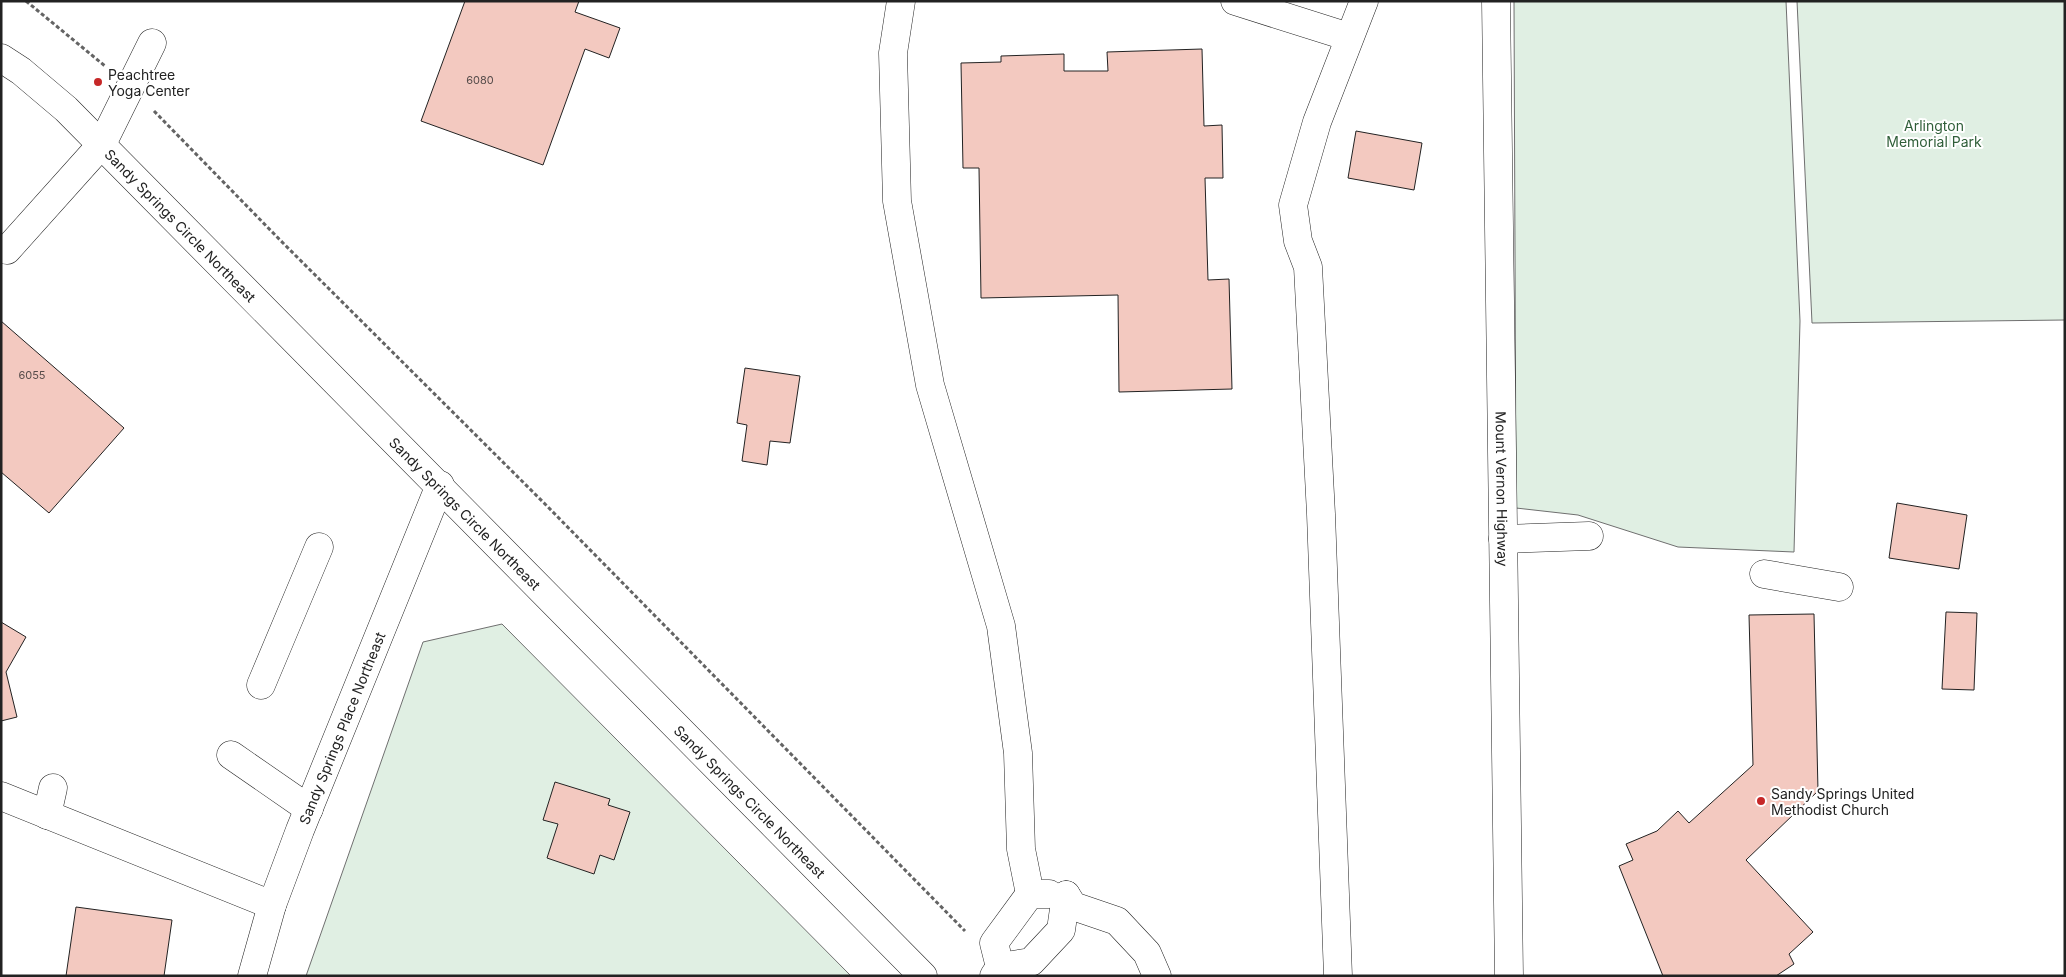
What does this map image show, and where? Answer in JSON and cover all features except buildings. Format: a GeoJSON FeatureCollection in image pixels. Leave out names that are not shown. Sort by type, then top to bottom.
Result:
{"type":"FeatureCollection","features":[{"type":"Feature","properties":{"kind":"street"},"geometry":{"type":"LineString","coordinates":[[901,1],[893,53],[897,201],[930,385],[1001,626],[1018,753],[1021,849],[1030,894],[994,943],[997,971],[1031,962],[1061,930],[1066,895]]}},
{"type":"Feature","properties":{"kind":"street"},"geometry":{"type":"LineString","coordinates":[[1235,1],[1349,37]]}},
{"type":"Feature","properties":{"kind":"street"},"geometry":{"type":"LineString","coordinates":[[1338,976],[1321,514],[1308,267],[1298,241],[1293,205],[1318,122],[1364,1]]}},
{"type":"Feature","properties":{"kind":"street","name":"Mount Vernon Highway"},"geometry":{"type":"LineString","coordinates":[[1496,1],[1509,976]]}},
{"type":"Feature","properties":{"kind":"street"},"geometry":{"type":"LineString","coordinates":[[7,250],[102,144],[152,43]]}},
{"type":"Feature","properties":{"kind":"street","name":"Sandy Springs Circle Northeast"},"geometry":{"type":"LineString","coordinates":[[1,58],[21,71],[66,109],[102,144],[923,976]]}},
{"type":"Feature","properties":{"kind":"street","name":"Sandy Springs Place Northeast"},"geometry":{"type":"LineString","coordinates":[[252,976],[272,905],[308,808],[440,485]]}},
{"type":"Feature","properties":{"kind":"street"},"geometry":{"type":"LineString","coordinates":[[1503,539],[1589,536]]}},
{"type":"Feature","properties":{"kind":"street"},"geometry":{"type":"LineString","coordinates":[[260,685],[319,547]]}},
{"type":"Feature","properties":{"kind":"street"},"geometry":{"type":"LineString","coordinates":[[1764,574],[1839,587]]}},
{"type":"Feature","properties":{"kind":"street"},"geometry":{"type":"LineString","coordinates":[[231,755],[308,808]]}},
{"type":"Feature","properties":{"kind":"street"},"geometry":{"type":"LineString","coordinates":[[47,815],[53,788]]}},
{"type":"Feature","properties":{"kind":"street"},"geometry":{"type":"LineString","coordinates":[[1,796],[272,905]]}},
{"type":"Feature","properties":{"kind":"street"},"geometry":{"type":"LineString","coordinates":[[1030,894],[1066,895]]}},
{"type":"Feature","properties":{"kind":"street"},"geometry":{"type":"LineString","coordinates":[[1066,895],[1073,906],[1117,921],[1147,953],[1157,976]]}},
{"type":"Feature","properties":{"kind":"path"},"geometry":{"type":"LineString","coordinates":[[26,1],[130,87],[281,241],[545,504],[997,971]]}},
{"type":"Feature","properties":{"kind":"green space"},"geometry":{"type":"Polygon","coordinates":[[[1514,1],[1786,1],[1800,321],[1794,552],[1678,547],[1578,515],[1516,508],[1514,1]]]}},
{"type":"Feature","properties":{"kind":"green space","name":"Arlington Memorial Park"},"geometry":{"type":"Polygon","coordinates":[[[1797,1],[2065,1],[2065,320],[1812,323],[1797,1]]]}},
{"type":"Feature","properties":{"kind":"green space"},"geometry":{"type":"Polygon","coordinates":[[[502,624],[851,976],[306,976],[423,642],[502,624]]]}},
{"type":"Feature","properties":{"kind":"place","name":"Peachtree Yoga Center"},"geometry":{"type":"Point","coordinates":[98,82]}},
{"type":"Feature","properties":{"kind":"place","name":"Sandy Springs United Methodist Church"},"geometry":{"type":"Point","coordinates":[1761,801]}}]}
